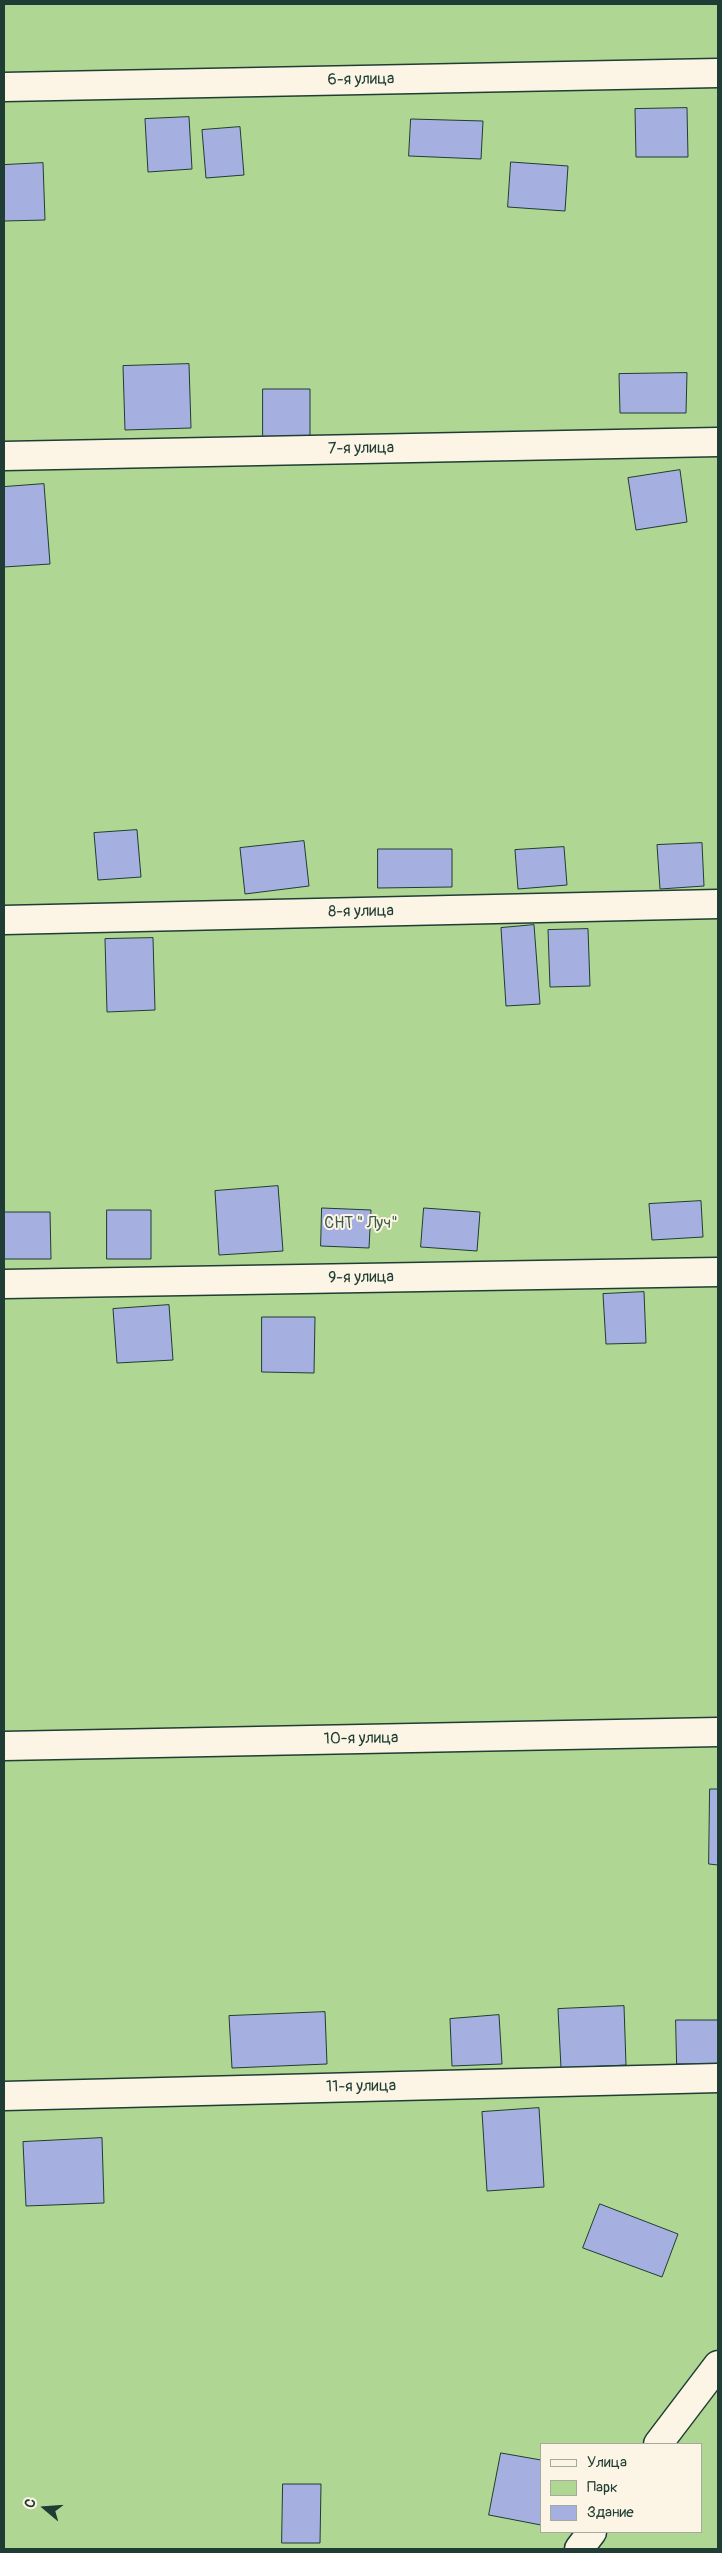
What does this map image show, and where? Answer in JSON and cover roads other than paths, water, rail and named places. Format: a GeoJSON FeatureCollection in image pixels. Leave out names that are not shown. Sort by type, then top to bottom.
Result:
{"type":"FeatureCollection","features":[{"type":"Feature","properties":{"kind":"street","name":"6-я улица"},"geometry":{"type":"LineString","coordinates":[[4,87],[718,73]]}},
{"type":"Feature","properties":{"kind":"street","name":"7-я улица"},"geometry":{"type":"LineString","coordinates":[[4,456],[718,442]]}},
{"type":"Feature","properties":{"kind":"street","name":"8-я улица"},"geometry":{"type":"LineString","coordinates":[[4,920],[718,904]]}},
{"type":"Feature","properties":{"kind":"street","name":"9-я улица"},"geometry":{"type":"LineString","coordinates":[[4,1284],[718,1272]]}},
{"type":"Feature","properties":{"kind":"street","name":"10-я улица"},"geometry":{"type":"LineString","coordinates":[[4,1746],[718,1732]]}},
{"type":"Feature","properties":{"kind":"street","name":"11-я улица"},"geometry":{"type":"LineString","coordinates":[[4,2096],[718,2078]]}},
{"type":"Feature","properties":{"kind":"street"},"geometry":{"type":"LineString","coordinates":[[659,2443],[718,2365]]}},
{"type":"Feature","properties":{"kind":"street"},"geometry":{"type":"LineString","coordinates":[[579,2549],[591,2533]]}},
{"type":"Feature","properties":{"kind":"park label","name":"СНТ \" Луч\""},"geometry":{"type":"Point","coordinates":[361,1224]}}]}
